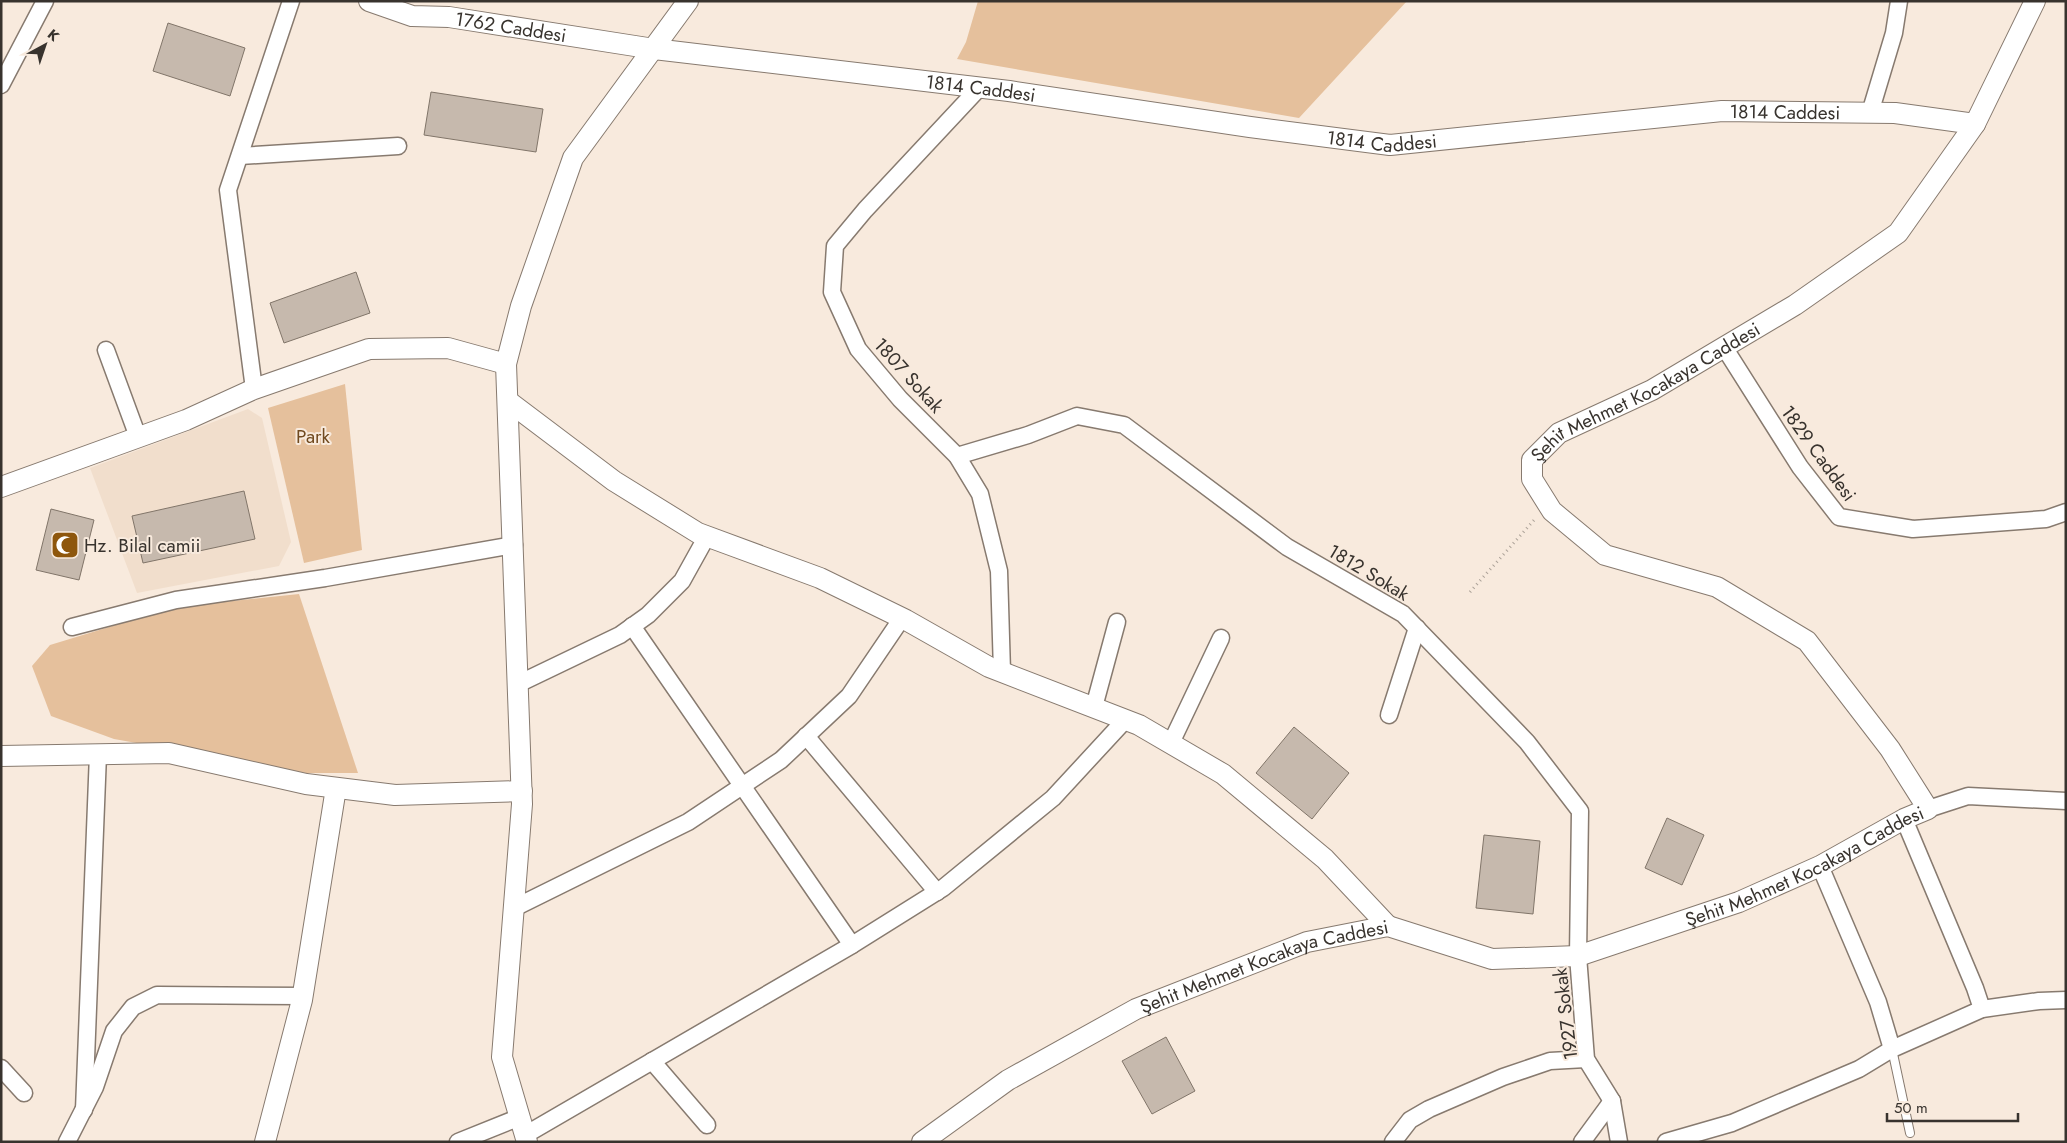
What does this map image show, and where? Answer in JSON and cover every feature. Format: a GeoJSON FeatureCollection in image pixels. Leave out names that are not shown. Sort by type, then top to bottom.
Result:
{"type":"FeatureCollection","features":[{"type":"Feature","properties":{"kind":"street"},"geometry":{"type":"LineString","coordinates":[[1,85],[45,1]]}},
{"type":"Feature","properties":{"kind":"street"},"geometry":{"type":"LineString","coordinates":[[254,389],[228,190],[291,1]]}},
{"type":"Feature","properties":{"kind":"street","name":"1762 Caddesi"},"geometry":{"type":"LineString","coordinates":[[369,1],[412,16],[449,17],[654,49]]}},
{"type":"Feature","properties":{"kind":"street"},"geometry":{"type":"LineString","coordinates":[[524,1131],[502,1057],[522,791],[506,364],[522,306],[573,158],[688,1]]}},
{"type":"Feature","properties":{"kind":"street"},"geometry":{"type":"LineString","coordinates":[[1870,113],[1894,34],[1899,1]]}},
{"type":"Feature","properties":{"kind":"street"},"geometry":{"type":"LineString","coordinates":[[1975,124],[2035,1]]}},
{"type":"Feature","properties":{"kind":"street","name":"1814 Caddesi"},"geometry":{"type":"LineString","coordinates":[[654,49],[980,87],[1250,127],[1390,145],[1722,111],[1895,113],[1975,124]]}},
{"type":"Feature","properties":{"kind":"street","name":"1807 Sokak"},"geometry":{"type":"LineString","coordinates":[[980,87],[865,210],[835,246],[832,292],[858,349],[900,399],[957,456],[980,494],[999,571],[1002,672]]}},
{"type":"Feature","properties":{"kind":"street","name":"Şehit Mehmet Kocakaya Caddesi"},"geometry":{"type":"LineString","coordinates":[[928,1140],[1008,1080],[1136,1009],[1307,942],[1388,926],[1492,959],[1578,956],[1739,902],[1820,866],[1904,819],[1928,809],[1890,749],[1807,641],[1717,587],[1605,555],[1552,511],[1532,479],[1532,460],[1559,433],[1652,390],[1795,305],[1898,233],[1975,124]]}},
{"type":"Feature","properties":{"kind":"street"},"geometry":{"type":"LineString","coordinates":[[240,156],[398,146]]}},
{"type":"Feature","properties":{"kind":"street","name":"1829 Caddesi"},"geometry":{"type":"LineString","coordinates":[[1724,347],[1800,467],[1839,517],[1913,529],[2046,519],[2066,512]]}},
{"type":"Feature","properties":{"kind":"street"},"geometry":{"type":"LineString","coordinates":[[1,487],[186,420],[254,389],[369,349],[448,348],[506,364]]}},
{"type":"Feature","properties":{"kind":"street"},"geometry":{"type":"LineString","coordinates":[[106,350],[138,438]]}},
{"type":"Feature","properties":{"kind":"street"},"geometry":{"type":"LineString","coordinates":[[508,400],[614,482],[698,533],[820,578],[902,618],[989,667],[1139,725],[1223,774],[1317,853],[1388,926]]}},
{"type":"Feature","properties":{"kind":"street","name":"1812 Sokak"},"geometry":{"type":"LineString","coordinates":[[957,456],[1028,434],[1077,416],[1124,425],[1287,547],[1403,614],[1527,742],[1580,812],[1578,956]]}},
{"type":"Feature","properties":{"kind":"street"},"geometry":{"type":"LineString","coordinates":[[518,684],[620,635],[648,615],[682,580],[707,536]]}},
{"type":"Feature","properties":{"kind":"street"},"geometry":{"type":"LineString","coordinates":[[72,627],[176,600],[325,578],[514,545]]}},
{"type":"Feature","properties":{"kind":"street"},"geometry":{"type":"LineString","coordinates":[[514,908],[688,822],[781,760],[849,696],[902,618]]}},
{"type":"Feature","properties":{"kind":"street"},"geometry":{"type":"LineString","coordinates":[[1094,707],[1117,622]]}},
{"type":"Feature","properties":{"kind":"street"},"geometry":{"type":"LineString","coordinates":[[632,626],[852,945]]}},
{"type":"Feature","properties":{"kind":"street"},"geometry":{"type":"LineString","coordinates":[[1389,715],[1417,628]]}},
{"type":"Feature","properties":{"kind":"street"},"geometry":{"type":"LineString","coordinates":[[1171,743],[1221,638]]}},
{"type":"Feature","properties":{"kind":"street"},"geometry":{"type":"LineString","coordinates":[[458,1142],[524,1131],[652,1061],[852,945],[937,892],[1053,798],[1126,720]]}},
{"type":"Feature","properties":{"kind":"street"},"geometry":{"type":"LineString","coordinates":[[806,736],[937,892]]}},
{"type":"Feature","properties":{"kind":"street"},"geometry":{"type":"LineString","coordinates":[[1,756],[169,753],[306,784],[395,795],[522,791]]}},
{"type":"Feature","properties":{"kind":"street"},"geometry":{"type":"LineString","coordinates":[[84,1110],[98,754]]}},
{"type":"Feature","properties":{"kind":"street"},"geometry":{"type":"LineString","coordinates":[[265,1142],[303,996],[336,788]]}},
{"type":"Feature","properties":{"kind":"street"},"geometry":{"type":"LineString","coordinates":[[1928,809],[1968,796],[2066,801]]}},
{"type":"Feature","properties":{"kind":"street"},"geometry":{"type":"LineString","coordinates":[[1904,819],[1982,1009]]}},
{"type":"Feature","properties":{"kind":"street"},"geometry":{"type":"LineString","coordinates":[[1820,866],[1878,1002],[1892,1049]]}},
{"type":"Feature","properties":{"kind":"street","name":"1927 Sokak"},"geometry":{"type":"LineString","coordinates":[[1578,956],[1586,1059],[1612,1101]]}},
{"type":"Feature","properties":{"kind":"street"},"geometry":{"type":"LineString","coordinates":[[70,1141],[95,1087],[114,1031],[133,1007],[144,1000],[157,995],[303,996]]}},
{"type":"Feature","properties":{"kind":"street"},"geometry":{"type":"LineString","coordinates":[[1666,1142],[1732,1122],[1859,1069],[1892,1049],[1982,1009],[2039,1001],[2066,1000]]}},
{"type":"Feature","properties":{"kind":"street"},"geometry":{"type":"LineString","coordinates":[[1393,1142],[1410,1120],[1430,1109],[1503,1077],[1550,1060],[1586,1059]]}},
{"type":"Feature","properties":{"kind":"street"},"geometry":{"type":"LineString","coordinates":[[652,1061],[707,1125]]}},
{"type":"Feature","properties":{"kind":"street"},"geometry":{"type":"LineString","coordinates":[[1,1068],[24,1093]]}},
{"type":"Feature","properties":{"kind":"street"},"geometry":{"type":"LineString","coordinates":[[1582,1142],[1612,1101]]}},
{"type":"Feature","properties":{"kind":"street"},"geometry":{"type":"LineString","coordinates":[[1612,1101],[1619,1142]]}},
{"type":"Feature","properties":{"kind":"lane"},"geometry":{"type":"LineString","coordinates":[[1892,1049],[1910,1134]]}},
{"type":"Feature","properties":{"kind":"path"},"geometry":{"type":"LineString","coordinates":[[1470,592],[1548,504]]}},
{"type":"Feature","properties":{"kind":"shaded area"},"geometry":{"type":"Polygon","coordinates":[[[248,409],[262,418],[291,542],[279,566],[137,593],[90,468],[248,409]]]}},
{"type":"Feature","properties":{"kind":"green space"},"geometry":{"type":"Polygon","coordinates":[[[978,1],[1407,1],[1299,118],[957,59],[966,42],[978,1]]]}},
{"type":"Feature","properties":{"kind":"green space","name":"Park"},"geometry":{"type":"Polygon","coordinates":[[[345,384],[362,550],[304,563],[268,408],[345,384]]]}},
{"type":"Feature","properties":{"kind":"green space"},"geometry":{"type":"Polygon","coordinates":[[[299,594],[358,773],[306,773],[114,739],[51,716],[32,666],[50,645],[175,607],[299,594]]]}},
{"type":"Feature","properties":{"kind":"building"},"geometry":{"type":"Polygon","coordinates":[[[168,23],[245,48],[230,96],[153,71],[168,23]]]}},
{"type":"Feature","properties":{"kind":"building"},"geometry":{"type":"Polygon","coordinates":[[[431,92],[543,109],[536,152],[424,135],[431,92]]]}},
{"type":"Feature","properties":{"kind":"building"},"geometry":{"type":"Polygon","coordinates":[[[356,272],[370,313],[284,343],[270,303],[356,272]]]}},
{"type":"Feature","properties":{"kind":"building"},"geometry":{"type":"Polygon","coordinates":[[[244,491],[255,539],[143,563],[132,516],[244,491]]]}},
{"type":"Feature","properties":{"kind":"building","name":"Hz. Bilal camii"},"geometry":{"type":"Polygon","coordinates":[[[51,509],[94,520],[79,580],[36,570],[51,509]]]}},
{"type":"Feature","properties":{"kind":"building"},"geometry":{"type":"Polygon","coordinates":[[[1294,727],[1349,773],[1312,819],[1256,773],[1294,727]]]}},
{"type":"Feature","properties":{"kind":"building"},"geometry":{"type":"Polygon","coordinates":[[[1667,818],[1704,835],[1682,885],[1645,868],[1667,818]]]}},
{"type":"Feature","properties":{"kind":"building"},"geometry":{"type":"Polygon","coordinates":[[[1484,835],[1540,841],[1533,914],[1476,908],[1484,835]]]}},
{"type":"Feature","properties":{"kind":"building"},"geometry":{"type":"Polygon","coordinates":[[[1166,1037],[1195,1091],[1152,1114],[1122,1061],[1166,1037]]]}},
{"type":"Feature","properties":{"kind":"place","name":"Hz. Bilal camii"},"geometry":{"type":"Point","coordinates":[65,545]}}]}
